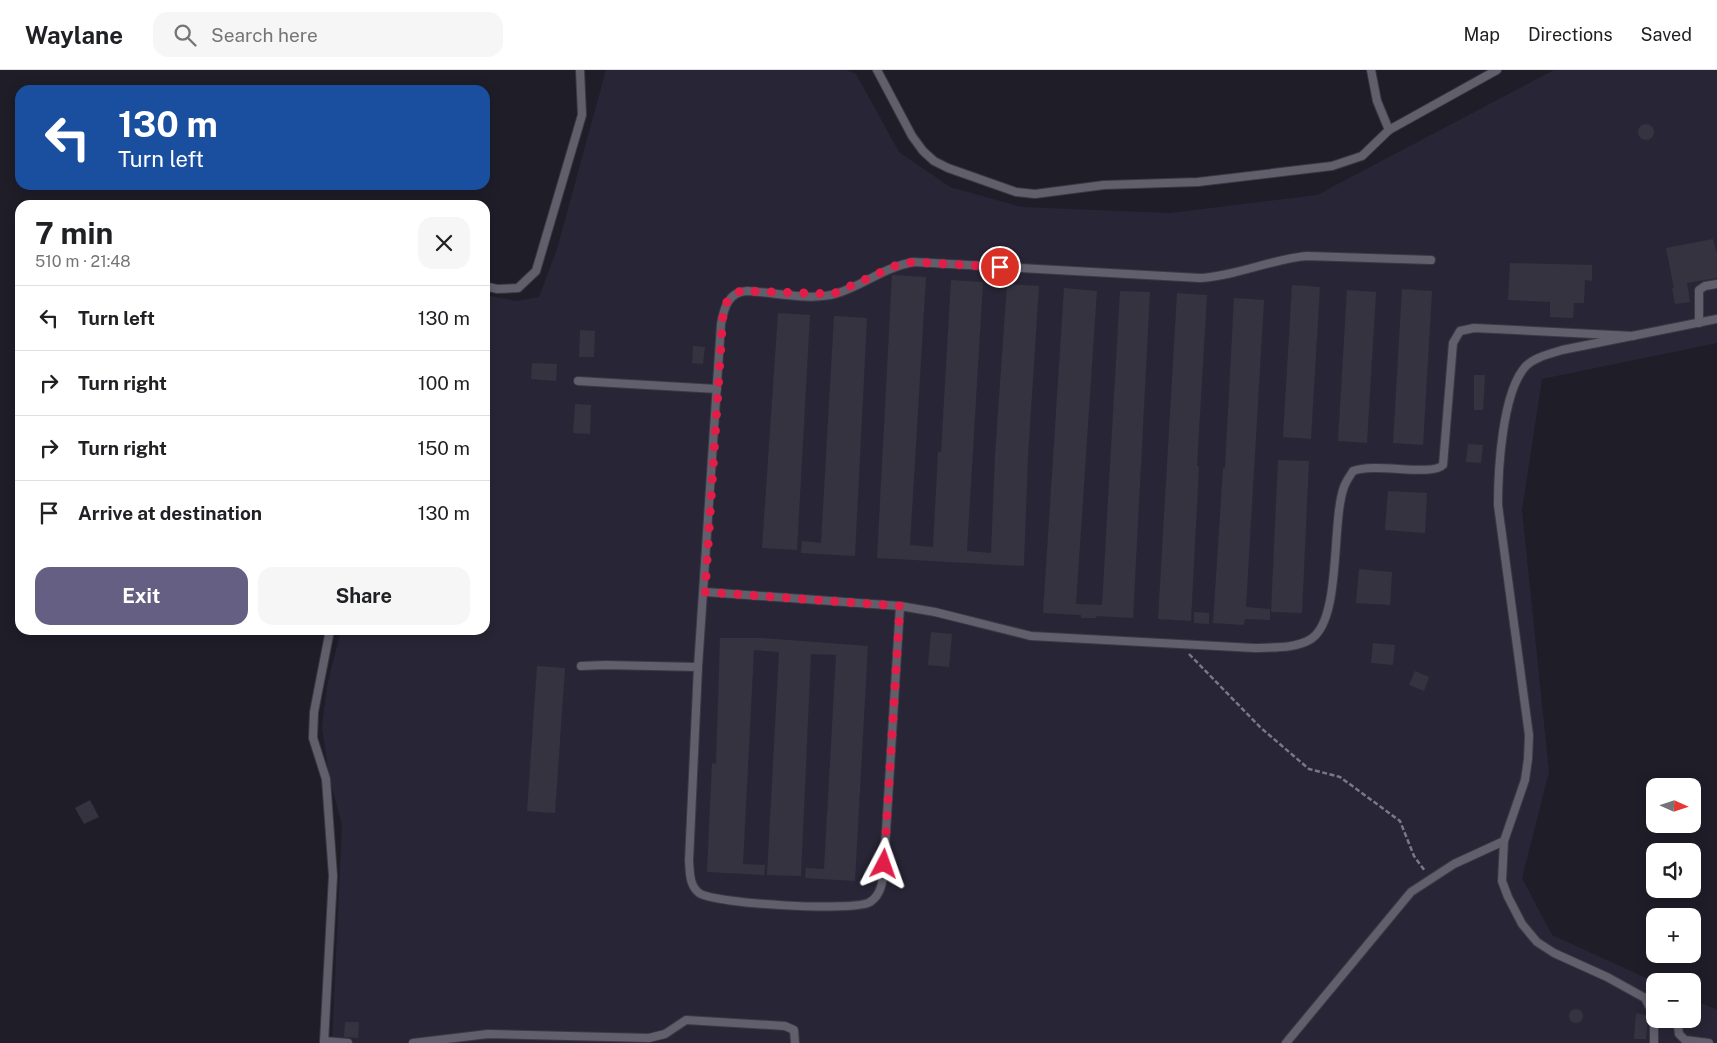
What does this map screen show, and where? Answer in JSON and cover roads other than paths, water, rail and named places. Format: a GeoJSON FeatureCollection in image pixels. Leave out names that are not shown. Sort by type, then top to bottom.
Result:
{"type":"FeatureCollection","features":[{"type":"Feature","properties":{"kind":"lane"},"geometry":{"type":"LineString","coordinates":[[490,287],[497,289],[518,288],[536,271],[582,116],[580,70]]}},
{"type":"Feature","properties":{"kind":"lane"},"geometry":{"type":"LineString","coordinates":[[877,70],[912,136],[923,151],[934,161],[948,168],[1016,192],[1035,194],[1104,185],[1198,182],[1332,166],[1362,156],[1389,130],[1497,70]]}},
{"type":"Feature","properties":{"kind":"lane"},"geometry":{"type":"LineString","coordinates":[[1371,70],[1377,101],[1389,130]]}},
{"type":"Feature","properties":{"kind":"lane"},"geometry":{"type":"LineString","coordinates":[[900,606],[883,877],[877,896],[865,904],[818,906],[719,900],[700,893],[693,887],[689,861],[698,667],[705,592],[723,313],[726,303],[740,291],[833,294],[895,266],[913,262],[1200,278],[1219,277],[1290,258],[1307,256],[1431,260]]}},
{"type":"Feature","properties":{"kind":"lane"},"geometry":{"type":"LineString","coordinates":[[1699,323],[1699,290],[1705,286],[1717,284]]}},
{"type":"Feature","properties":{"kind":"lane"},"geometry":{"type":"LineString","coordinates":[[1646,999],[1635,991],[1554,954],[1537,942],[1522,924],[1502,881],[1504,841],[1520,797],[1528,760],[1527,713],[1498,505],[1498,480],[1504,425],[1512,394],[1527,366],[1540,358],[1562,350],[1717,320]]}},
{"type":"Feature","properties":{"kind":"lane"},"geometry":{"type":"LineString","coordinates":[[705,592],[900,606],[935,612],[1031,636],[1184,645],[1282,647],[1309,640],[1318,633],[1328,613],[1343,489],[1353,471],[1371,466],[1431,470],[1443,465],[1453,343],[1460,331],[1474,328],[1633,336]]}},
{"type":"Feature","properties":{"kind":"lane"},"geometry":{"type":"LineString","coordinates":[[578,381],[717,389]]}},
{"type":"Feature","properties":{"kind":"lane"},"geometry":{"type":"LineString","coordinates":[[329,635],[314,712],[313,738],[326,779],[333,876],[324,1042],[348,1043]]}},
{"type":"Feature","properties":{"kind":"lane"},"geometry":{"type":"LineString","coordinates":[[581,666],[698,667]]}},
{"type":"Feature","properties":{"kind":"lane"},"geometry":{"type":"LineString","coordinates":[[1286,1043],[1411,892],[1454,864],[1504,841]]}},
{"type":"Feature","properties":{"kind":"lane"},"geometry":{"type":"LineString","coordinates":[[413,1043],[488,1034],[649,1038],[665,1034],[686,1020],[785,1026],[794,1030],[795,1043]]}},
{"type":"Feature","properties":{"kind":"lane"},"geometry":{"type":"LineString","coordinates":[[1654,1028],[1654,1043]]}},
{"type":"Feature","properties":{"kind":"lane"},"geometry":{"type":"LineString","coordinates":[[1678,1028],[1679,1034],[1685,1040],[1709,1043]]}}]}
